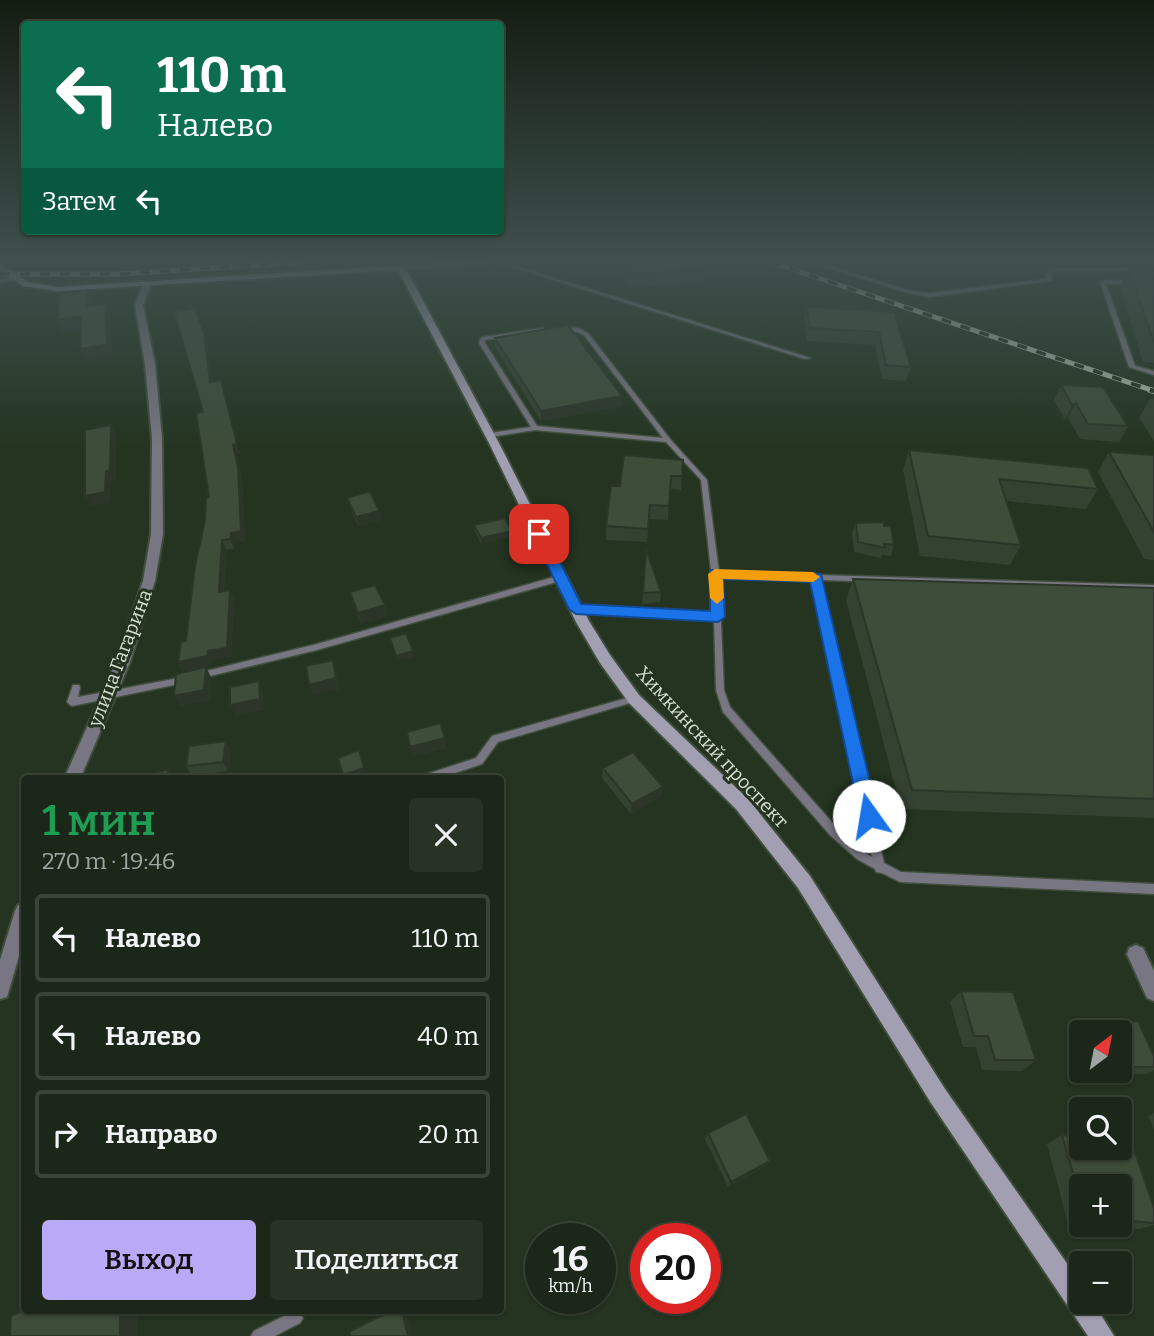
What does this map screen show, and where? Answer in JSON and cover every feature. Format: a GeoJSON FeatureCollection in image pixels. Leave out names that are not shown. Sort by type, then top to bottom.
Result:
{"type":"FeatureCollection","features":[{"type":"Feature","properties":{"kind":"street","name":"улица Гагарина"},"geometry":{"type":"LineString","coordinates":[[74,775],[108,695],[149,581],[157,534],[157,438],[142,324]]}},
{"type":"Feature","properties":{"kind":"street","name":"Химкинский проспект"},"geometry":{"type":"LineString","coordinates":[[431,324],[490,435],[576,609],[605,659],[634,699],[742,804],[804,882],[937,1096],[1102,1336]]}},
{"type":"Feature","properties":{"kind":"street"},"geometry":{"type":"LineString","coordinates":[[0,990],[21,921]]}},
{"type":"Feature","properties":{"kind":"street"},"geometry":{"type":"LineString","coordinates":[[1136,954],[1154,991]]}},
{"type":"Feature","properties":{"kind":"lane"},"geometry":{"type":"LineString","coordinates":[[699,324],[807,358]]}},
{"type":"Feature","properties":{"kind":"lane"},"geometry":{"type":"LineString","coordinates":[[1117,324],[1132,367],[1154,373]]}},
{"type":"Feature","properties":{"kind":"lane"},"geometry":{"type":"LineString","coordinates":[[535,428],[482,343],[483,338],[567,328],[578,330],[586,334],[668,439],[704,480],[715,574],[720,690],[726,709],[834,832],[880,869],[900,877],[920,879],[1154,889]]}},
{"type":"Feature","properties":{"kind":"lane"},"geometry":{"type":"LineString","coordinates":[[490,435],[535,428],[668,439]]}},
{"type":"Feature","properties":{"kind":"lane"},"geometry":{"type":"LineString","coordinates":[[715,574],[1154,588]]}},
{"type":"Feature","properties":{"kind":"lane"},"geometry":{"type":"LineString","coordinates":[[816,577],[880,869]]}},
{"type":"Feature","properties":{"kind":"lane"},"geometry":{"type":"LineString","coordinates":[[76,687],[72,702],[317,647],[561,579]]}},
{"type":"Feature","properties":{"kind":"lane"},"geometry":{"type":"LineString","coordinates":[[576,609],[718,617]]}},
{"type":"Feature","properties":{"kind":"lane"},"geometry":{"type":"LineString","coordinates":[[436,775],[479,761],[495,738],[634,699]]}},
{"type":"Feature","properties":{"kind":"lane"},"geometry":{"type":"LineString","coordinates":[[258,1336],[295,1318]]}},
{"type":"Feature","properties":{"kind":"building"},"geometry":{"type":"Polygon","coordinates":[[[81,324],[106,324],[107,344],[80,349],[81,324]]]}},
{"type":"Feature","properties":{"kind":"building"},"geometry":{"type":"Polygon","coordinates":[[[178,324],[201,324],[210,382],[221,380],[237,444],[233,445],[238,467],[241,531],[231,533],[230,539],[222,540],[219,592],[230,590],[227,648],[208,651],[207,656],[178,662],[181,642],[186,641],[195,566],[205,520],[206,498],[209,497],[196,413],[203,412],[178,324]]]}},
{"type":"Feature","properties":{"kind":"building"},"geometry":{"type":"Polygon","coordinates":[[[809,324],[898,324],[911,367],[886,365],[879,332],[810,328],[809,324]]]}},
{"type":"Feature","properties":{"kind":"building"},"geometry":{"type":"Polygon","coordinates":[[[1148,324],[1154,324],[1154,343],[1148,324]]]}},
{"type":"Feature","properties":{"kind":"building"},"geometry":{"type":"Polygon","coordinates":[[[568,325],[622,396],[541,411],[495,338],[568,325]]]}},
{"type":"Feature","properties":{"kind":"building"},"geometry":{"type":"Polygon","coordinates":[[[1061,385],[1103,387],[1128,426],[1088,424],[1076,403],[1072,405],[1061,385]]]}},
{"type":"Feature","properties":{"kind":"building"},"geometry":{"type":"Polygon","coordinates":[[[111,425],[110,470],[106,471],[105,492],[85,496],[85,430],[111,425]]]}},
{"type":"Feature","properties":{"kind":"building"},"geometry":{"type":"Polygon","coordinates":[[[909,450],[1088,468],[1098,489],[999,479],[1021,545],[928,536],[909,450]]]}},
{"type":"Feature","properties":{"kind":"building"},"geometry":{"type":"Polygon","coordinates":[[[1109,452],[1154,455],[1154,532],[1109,452]]]}},
{"type":"Feature","properties":{"kind":"building"},"geometry":{"type":"Polygon","coordinates":[[[624,455],[683,460],[682,476],[671,476],[669,506],[650,505],[648,529],[606,526],[611,486],[620,486],[624,455]]]}},
{"type":"Feature","properties":{"kind":"building"},"geometry":{"type":"Polygon","coordinates":[[[370,491],[379,511],[356,517],[347,498],[370,491]]]}},
{"type":"Feature","properties":{"kind":"building"},"geometry":{"type":"Polygon","coordinates":[[[505,518],[512,531],[481,538],[474,525],[505,518]]]}},
{"type":"Feature","properties":{"kind":"building"},"geometry":{"type":"Polygon","coordinates":[[[884,522],[884,526],[891,526],[894,545],[884,544],[885,548],[858,542],[856,523],[884,522]]]}},
{"type":"Feature","properties":{"kind":"building"},"geometry":{"type":"Polygon","coordinates":[[[646,549],[661,592],[643,593],[646,549]]]}},
{"type":"Feature","properties":{"kind":"building"},"geometry":{"type":"Polygon","coordinates":[[[853,579],[1154,588],[1154,799],[912,790],[853,579]]]}},
{"type":"Feature","properties":{"kind":"building"},"geometry":{"type":"Polygon","coordinates":[[[375,585],[385,605],[358,613],[350,592],[375,585]]]}},
{"type":"Feature","properties":{"kind":"building"},"geometry":{"type":"Polygon","coordinates":[[[406,633],[413,651],[396,656],[390,638],[406,633]]]}},
{"type":"Feature","properties":{"kind":"building"},"geometry":{"type":"Polygon","coordinates":[[[333,660],[336,678],[309,685],[306,666],[333,660]]]}},
{"type":"Feature","properties":{"kind":"building"},"geometry":{"type":"Polygon","coordinates":[[[206,667],[204,690],[174,696],[176,674],[206,667]]]}},
{"type":"Feature","properties":{"kind":"building"},"geometry":{"type":"Polygon","coordinates":[[[259,681],[260,699],[230,705],[230,687],[259,681]]]}},
{"type":"Feature","properties":{"kind":"building"},"geometry":{"type":"Polygon","coordinates":[[[440,723],[445,738],[410,747],[407,732],[440,723]]]}},
{"type":"Feature","properties":{"kind":"building"},"geometry":{"type":"Polygon","coordinates":[[[226,741],[223,762],[186,766],[189,746],[226,741]]]}},
{"type":"Feature","properties":{"kind":"building"},"geometry":{"type":"Polygon","coordinates":[[[359,750],[364,768],[343,775],[338,758],[359,750]]]}},
{"type":"Feature","properties":{"kind":"building"},"geometry":{"type":"Polygon","coordinates":[[[633,752],[663,787],[632,804],[603,768],[633,752]]]}},
{"type":"Feature","properties":{"kind":"building"},"geometry":{"type":"Polygon","coordinates":[[[168,770],[168,775],[142,775],[168,770]]]}},
{"type":"Feature","properties":{"kind":"building"},"geometry":{"type":"Polygon","coordinates":[[[961,991],[1013,992],[1036,1060],[995,1060],[988,1036],[974,1036],[961,991]]]}},
{"type":"Feature","properties":{"kind":"building"},"geometry":{"type":"Polygon","coordinates":[[[1132,1021],[1138,1021],[1154,1056],[1154,1067],[1132,1067],[1132,1021]]]}},
{"type":"Feature","properties":{"kind":"building"},"geometry":{"type":"Polygon","coordinates":[[[746,1114],[770,1161],[731,1182],[708,1133],[746,1114]]]}},
{"type":"Feature","properties":{"kind":"building"},"geometry":{"type":"Polygon","coordinates":[[[1062,1135],[1069,1136],[1069,1159],[1062,1135]]]}},
{"type":"Feature","properties":{"kind":"building"},"geometry":{"type":"Polygon","coordinates":[[[1132,1144],[1154,1208],[1154,1223],[1132,1221],[1132,1174],[1073,1174],[1069,1160],[1132,1160],[1132,1144]]]}},
{"type":"Feature","properties":{"kind":"building"},"geometry":{"type":"Polygon","coordinates":[[[21,1311],[21,1314],[120,1314],[120,1336],[10,1336],[11,1316],[21,1311]]]}},
{"type":"Feature","properties":{"kind":"building"},"geometry":{"type":"Polygon","coordinates":[[[385,1314],[403,1314],[408,1336],[350,1336],[350,1331],[385,1314]]]}},
{"type":"Feature","properties":{"kind":"railway"},"geometry":{"type":"LineString","coordinates":[[956,324],[1154,391],[1150,390]]}},
{"type":"Feature","properties":{"kind":"slow traffic"},"geometry":{"type":"LineString","coordinates":[[717,598],[715,574],[813,577]]}},
{"type":"Feature","properties":{"kind":"route"},"geometry":{"type":"LineString","coordinates":[[539,534],[576,609],[718,617],[715,574],[816,577],[869,816]]}}]}
